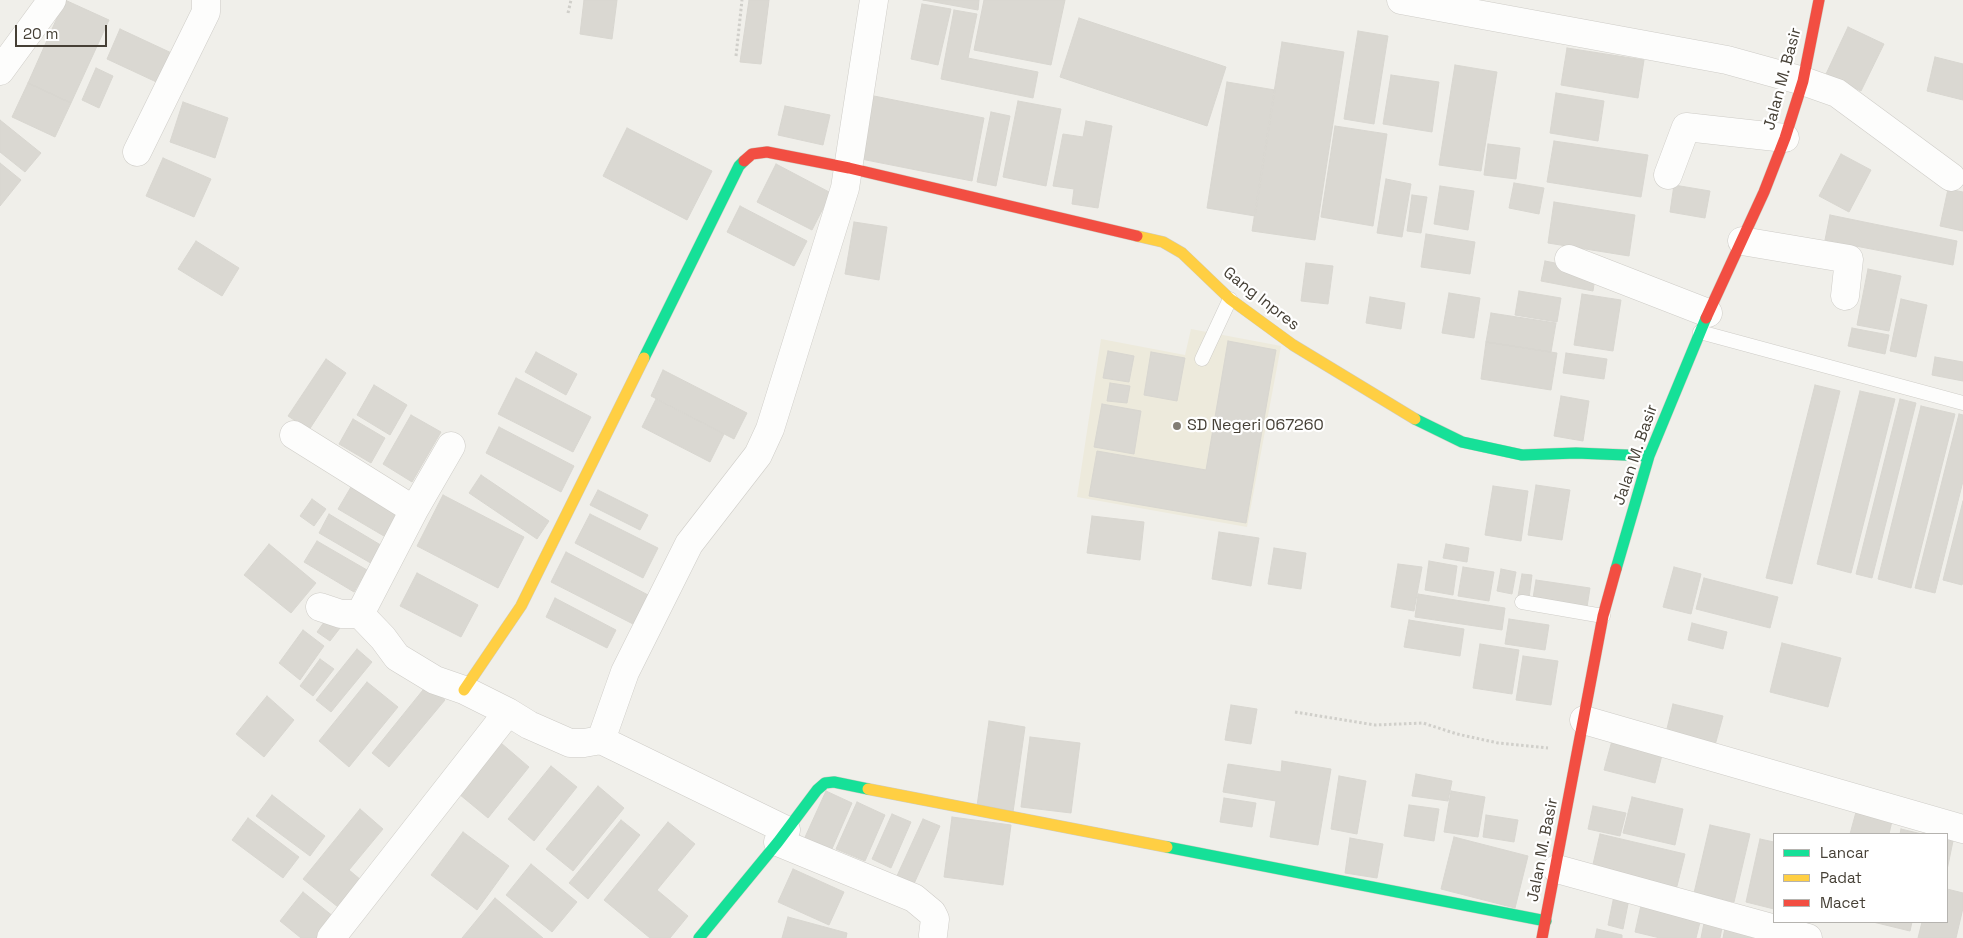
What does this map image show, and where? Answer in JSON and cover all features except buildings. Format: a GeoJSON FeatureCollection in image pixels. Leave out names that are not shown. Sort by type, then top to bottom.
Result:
{"type":"FeatureCollection","features":[{"type":"Feature","properties":{"kind":"street"},"geometry":{"type":"LineString","coordinates":[[0,72],[52,0]]}},
{"type":"Feature","properties":{"kind":"street"},"geometry":{"type":"LineString","coordinates":[[137,152],[206,12],[206,0]]}},
{"type":"Feature","properties":{"kind":"street"},"geometry":{"type":"LineString","coordinates":[[601,740],[625,672],[689,544],[758,455],[770,429],[821,270],[849,168],[874,0]]}},
{"type":"Feature","properties":{"kind":"street"},"geometry":{"type":"LineString","coordinates":[[1401,0],[1727,60],[1803,81],[1837,93],[1951,177]]}},
{"type":"Feature","properties":{"kind":"street","name":"Jalan M. Basir"},"geometry":{"type":"LineString","coordinates":[[1542,938],[1557,869],[1604,616],[1649,456],[1704,322],[1764,192],[1785,138],[1803,81],[1820,0]]}},
{"type":"Feature","properties":{"kind":"street"},"geometry":{"type":"LineString","coordinates":[[1668,175],[1686,127],[1785,138]]}},
{"type":"Feature","properties":{"kind":"street","name":"Gang Inpres"},"geometry":{"type":"LineString","coordinates":[[464,690],[521,606],[739,166],[752,154],[767,152],[849,168],[1163,242],[1182,253],[1230,299],[1293,345],[1419,421],[1462,442],[1522,455],[1576,453],[1649,456]]}},
{"type":"Feature","properties":{"kind":"street"},"geometry":{"type":"LineString","coordinates":[[1742,241],[1849,259],[1845,296]]}},
{"type":"Feature","properties":{"kind":"street"},"geometry":{"type":"LineString","coordinates":[[1569,259],[1704,322]]}},
{"type":"Feature","properties":{"kind":"street"},"geometry":{"type":"LineString","coordinates":[[294,435],[414,510]]}},
{"type":"Feature","properties":{"kind":"street"},"geometry":{"type":"LineString","coordinates":[[360,614],[414,510],[451,446]]}},
{"type":"Feature","properties":{"kind":"street"},"geometry":{"type":"LineString","coordinates":[[320,607],[341,614],[360,614],[383,638],[397,657],[435,680],[464,690],[529,725],[570,743],[584,744],[601,740],[782,836],[914,898],[932,913],[935,919],[933,935]]}},
{"type":"Feature","properties":{"kind":"street"},"geometry":{"type":"LineString","coordinates":[[331,938],[508,712]]}},
{"type":"Feature","properties":{"kind":"street"},"geometry":{"type":"LineString","coordinates":[[1584,720],[1963,829]]}},
{"type":"Feature","properties":{"kind":"street"},"geometry":{"type":"LineString","coordinates":[[700,938],[782,836],[816,790],[825,783],[834,782],[1546,921]]}},
{"type":"Feature","properties":{"kind":"street"},"geometry":{"type":"LineString","coordinates":[[1557,869],[1808,938]]}},
{"type":"Feature","properties":{"kind":"lane"},"geometry":{"type":"LineString","coordinates":[[1202,359],[1230,299]]}},
{"type":"Feature","properties":{"kind":"lane"},"geometry":{"type":"LineString","coordinates":[[1704,322],[1963,404]]}},
{"type":"Feature","properties":{"kind":"lane"},"geometry":{"type":"LineString","coordinates":[[1522,602],[1604,616]]}},
{"type":"Feature","properties":{"kind":"path"},"geometry":{"type":"LineString","coordinates":[[568,12],[571,0]]}},
{"type":"Feature","properties":{"kind":"path"},"geometry":{"type":"LineString","coordinates":[[736,56],[742,0]]}},
{"type":"Feature","properties":{"kind":"path"},"geometry":{"type":"LineString","coordinates":[[1295,712],[1375,725],[1423,722],[1457,734],[1498,743],[1578,752]]}},
{"type":"Feature","properties":{"kind":"shaded area","name":"SD Negeri 067260"},"geometry":{"type":"Polygon","coordinates":[[[1191,329],[1281,346],[1247,527],[1077,497],[1101,339],[1185,355],[1191,329]]]}},
{"type":"Feature","properties":{"kind":"traffic: fast"},"geometry":{"type":"LineString","coordinates":[[644,358],[739,166],[744,161]]}},
{"type":"Feature","properties":{"kind":"traffic: fast"},"geometry":{"type":"LineString","coordinates":[[1616,569],[1649,456],[1706,318]]}},
{"type":"Feature","properties":{"kind":"traffic: fast"},"geometry":{"type":"LineString","coordinates":[[1415,419],[1462,442],[1522,455],[1576,453],[1649,456]]}},
{"type":"Feature","properties":{"kind":"traffic: fast"},"geometry":{"type":"LineString","coordinates":[[699,938],[778,842],[817,790],[825,783],[834,782],[868,789]]}},
{"type":"Feature","properties":{"kind":"traffic: fast"},"geometry":{"type":"LineString","coordinates":[[1167,847],[1546,921]]}},
{"type":"Feature","properties":{"kind":"traffic: slow"},"geometry":{"type":"LineString","coordinates":[[1137,236],[1163,242],[1182,253],[1230,299],[1293,345],[1415,419]]}},
{"type":"Feature","properties":{"kind":"traffic: slow"},"geometry":{"type":"LineString","coordinates":[[464,690],[521,606],[644,358]]}},
{"type":"Feature","properties":{"kind":"traffic: slow"},"geometry":{"type":"LineString","coordinates":[[868,789],[1167,847]]}},
{"type":"Feature","properties":{"kind":"traffic: jam"},"geometry":{"type":"LineString","coordinates":[[1706,318],[1764,192],[1785,138],[1803,81],[1819,0]]}},
{"type":"Feature","properties":{"kind":"traffic: jam"},"geometry":{"type":"LineString","coordinates":[[744,161],[752,154],[767,152],[849,168],[1137,236]]}},
{"type":"Feature","properties":{"kind":"traffic: jam"},"geometry":{"type":"LineString","coordinates":[[1542,938],[1603,616],[1616,569]]}},
{"type":"Feature","properties":{"kind":"place","name":"SD Negeri 067260"},"geometry":{"type":"Point","coordinates":[1177,426]}}]}
